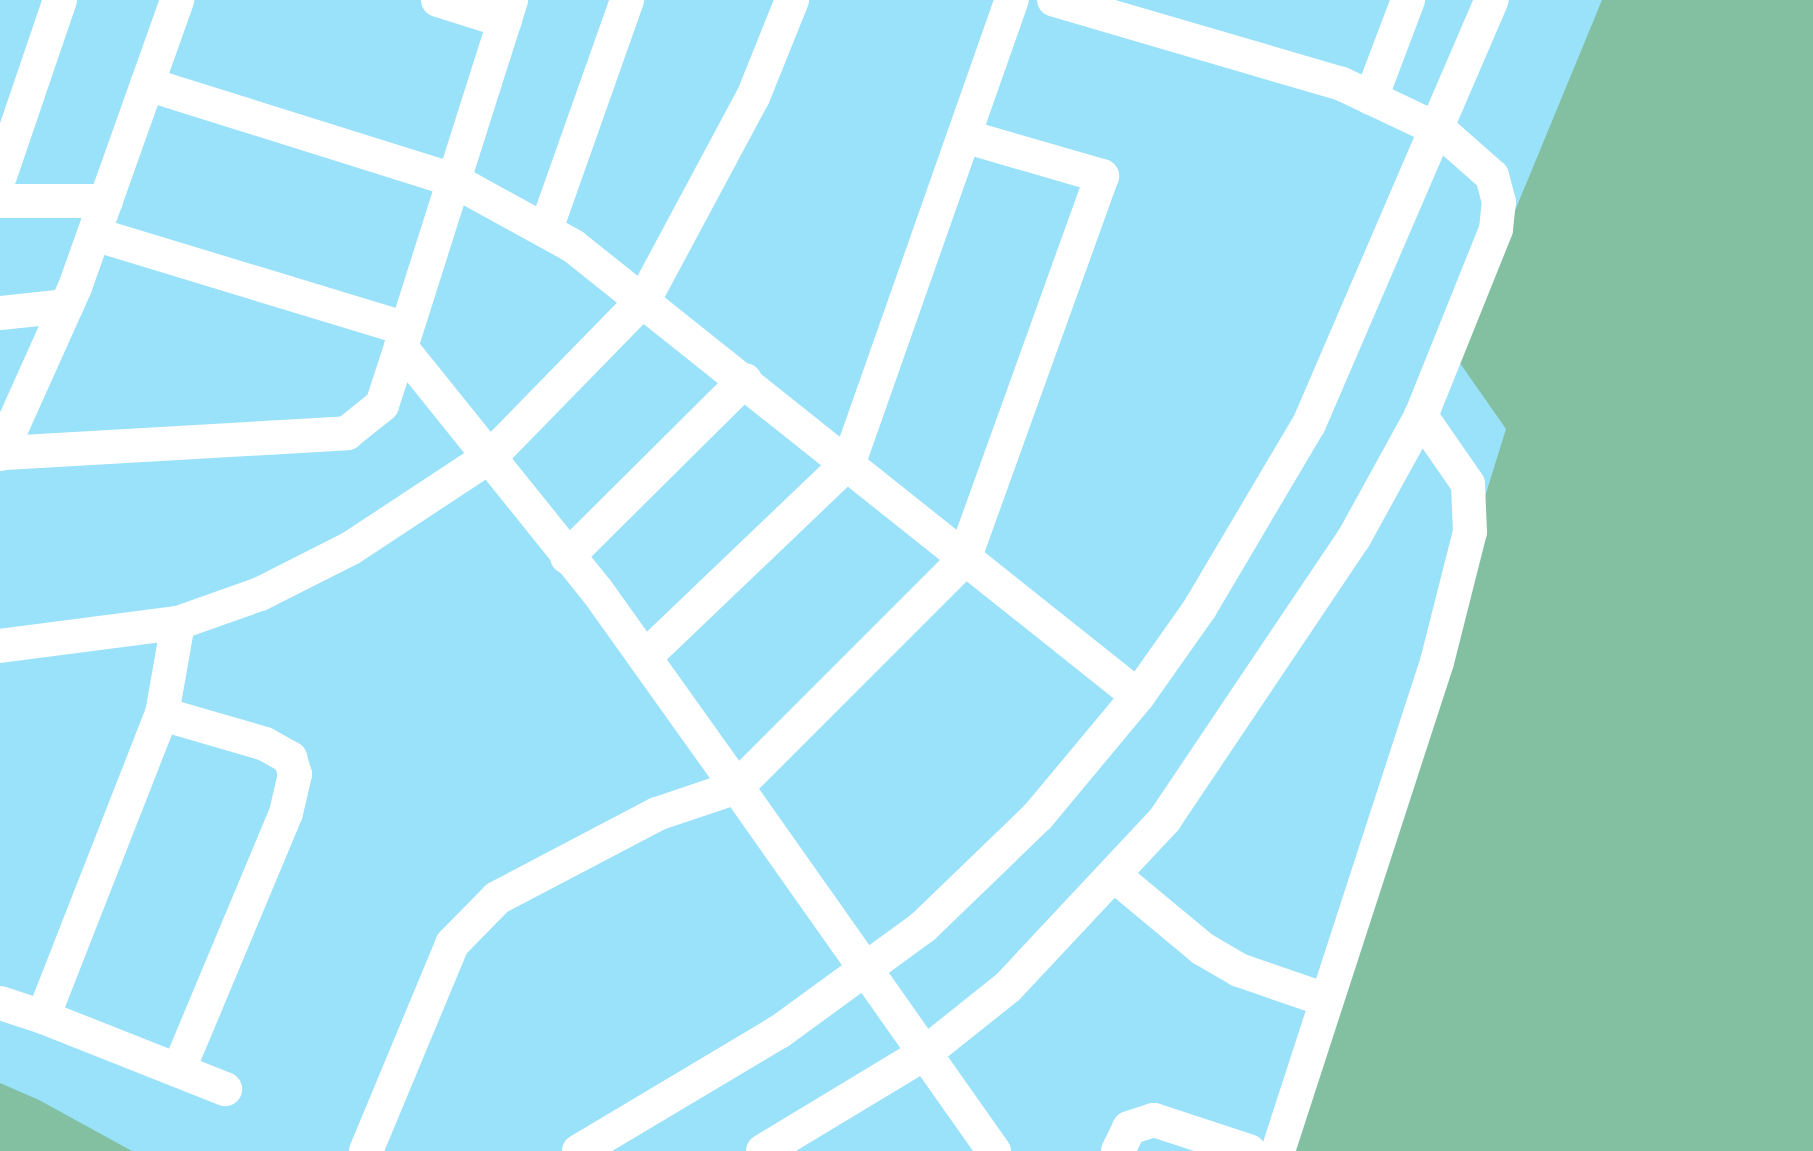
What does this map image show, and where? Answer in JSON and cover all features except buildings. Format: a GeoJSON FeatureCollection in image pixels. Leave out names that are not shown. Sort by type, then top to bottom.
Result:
{"type":"FeatureCollection","features":[{"type":"Feature","properties":{"kind":"street"},"geometry":{"type":"LineString","coordinates":[[177,0],[67,306],[3,454],[347,433],[382,405],[508,11],[438,0]]}},
{"type":"Feature","properties":{"kind":"street"},"geometry":{"type":"LineString","coordinates":[[546,229],[627,0]]}},
{"type":"Feature","properties":{"kind":"street"},"geometry":{"type":"LineString","coordinates":[[0,646],[178,623],[317,566],[492,455],[645,298],[753,97],[792,0]]}},
{"type":"Feature","properties":{"kind":"street"},"geometry":{"type":"LineString","coordinates":[[645,657],[849,462],[1012,0]]}},
{"type":"Feature","properties":{"kind":"street"},"geometry":{"type":"LineString","coordinates":[[763,1151],[924,1054],[1008,987],[1165,819],[1313,606],[1421,416],[1491,242],[1499,202],[1478,158],[1441,131],[1371,98],[1209,40],[1054,0]]}},
{"type":"Feature","properties":{"kind":"street"},"geometry":{"type":"LineString","coordinates":[[1371,98],[1408,0]]}},
{"type":"Feature","properties":{"kind":"street"},"geometry":{"type":"LineString","coordinates":[[579,1151],[667,1104],[863,971],[981,874],[1138,696],[1200,608],[1309,424],[1441,131],[1492,0]]}},
{"type":"Feature","properties":{"kind":"street"},"geometry":{"type":"LineString","coordinates":[[0,176],[57,1]]}},
{"type":"Feature","properties":{"kind":"street"},"geometry":{"type":"LineString","coordinates":[[147,84],[453,180],[546,229],[645,298],[849,462],[964,560],[1138,696]]}},
{"type":"Feature","properties":{"kind":"street"},"geometry":{"type":"LineString","coordinates":[[366,1151],[452,944],[497,898],[657,814],[737,787],[964,560],[1102,176],[964,136]]}},
{"type":"Feature","properties":{"kind":"street"},"geometry":{"type":"LineString","coordinates":[[0,201],[106,201]]}},
{"type":"Feature","properties":{"kind":"street"},"geometry":{"type":"LineString","coordinates":[[94,234],[403,338],[645,657],[863,971],[994,1151]]}},
{"type":"Feature","properties":{"kind":"street"},"geometry":{"type":"LineString","coordinates":[[0,313],[67,306]]}},
{"type":"Feature","properties":{"kind":"street"},"geometry":{"type":"LineString","coordinates":[[567,557],[745,380]]}},
{"type":"Feature","properties":{"kind":"street"},"geometry":{"type":"LineString","coordinates":[[1278,1151],[1323,999],[1437,662],[1470,532],[1468,484],[1421,416]]}},
{"type":"Feature","properties":{"kind":"street"},"geometry":{"type":"LineString","coordinates":[[43,1017],[162,714],[178,623]]}},
{"type":"Feature","properties":{"kind":"street"},"geometry":{"type":"LineString","coordinates":[[162,714],[265,744],[290,758],[295,774],[286,813],[179,1069]]}},
{"type":"Feature","properties":{"kind":"street"},"geometry":{"type":"LineString","coordinates":[[1115,876],[1203,949],[1239,970],[1323,999]]}},
{"type":"Feature","properties":{"kind":"street"},"geometry":{"type":"LineString","coordinates":[[0,1003],[225,1089]]}},
{"type":"Feature","properties":{"kind":"street"},"geometry":{"type":"LineString","coordinates":[[1118,1151],[1129,1128],[1154,1120],[1249,1151]]}},
{"type":"Feature","properties":{"kind":"green space"},"geometry":{"type":"Polygon","coordinates":[[[1602,0],[1813,0],[1813,1151],[1282,1151],[1506,429],[1455,356],[1602,0]]]}},
{"type":"Feature","properties":{"kind":"green space"},"geometry":{"type":"Polygon","coordinates":[[[0,1083],[39,1100],[132,1151],[0,1151],[0,1083]]]}}]}
